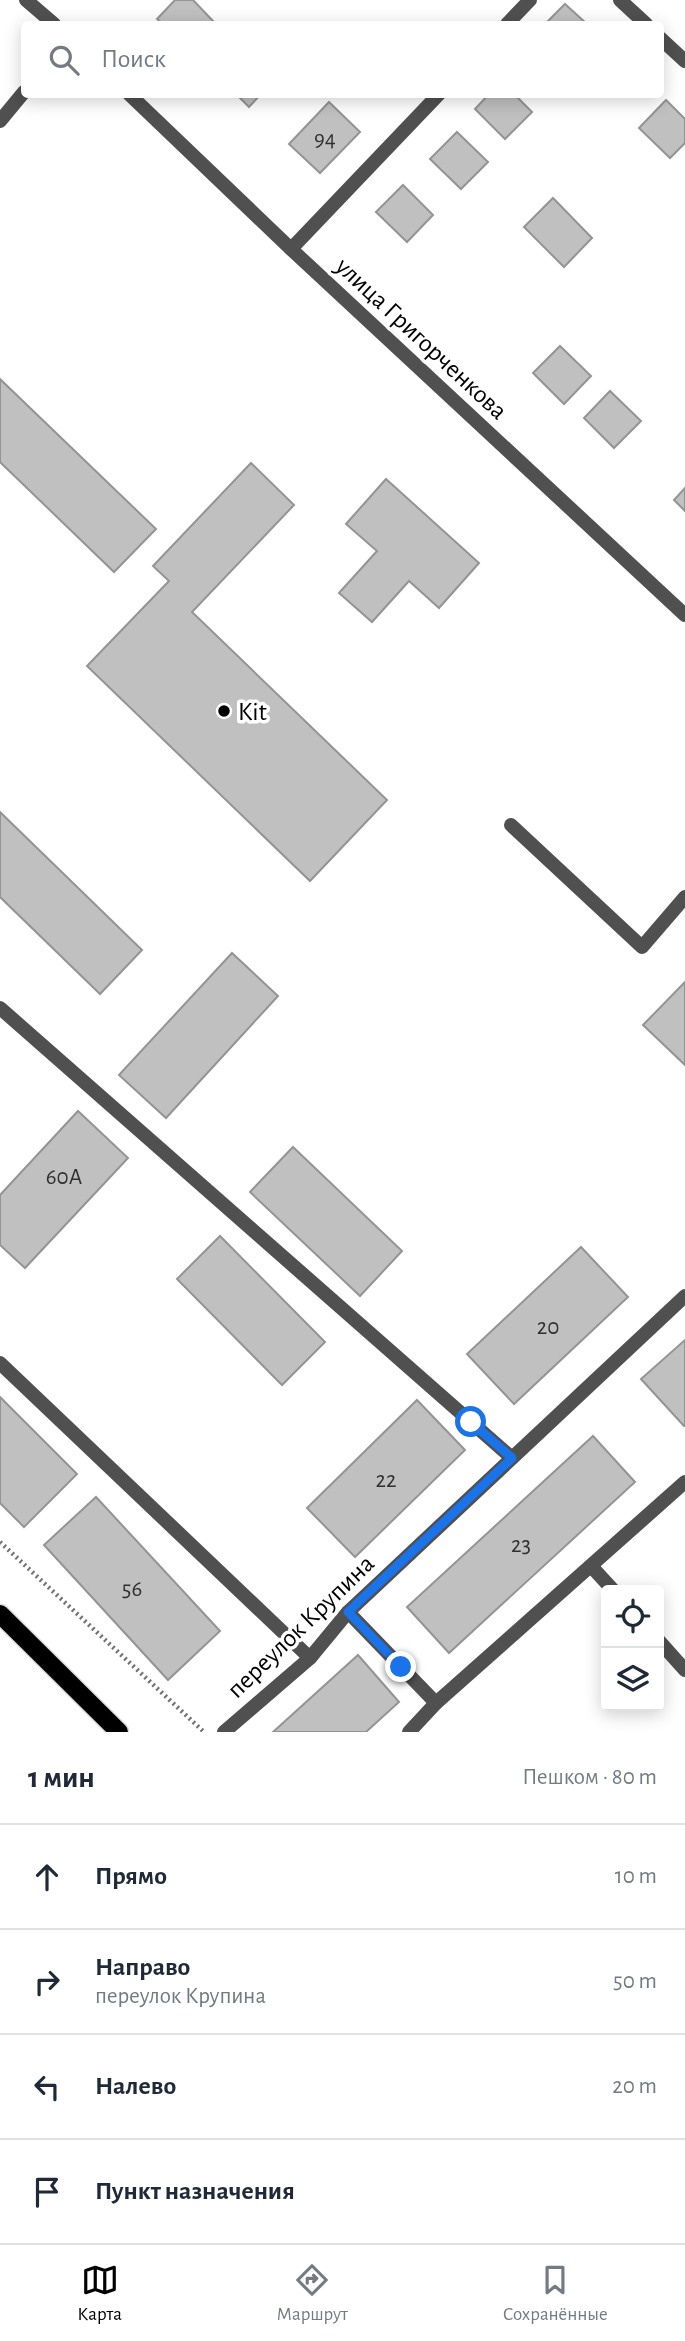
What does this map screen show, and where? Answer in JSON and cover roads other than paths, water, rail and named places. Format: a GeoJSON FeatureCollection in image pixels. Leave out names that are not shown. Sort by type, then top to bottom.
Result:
{"type":"FeatureCollection","features":[{"type":"Feature","properties":{"kind":"main road"},"geometry":{"type":"LineString","coordinates":[[0,1614],[119,1732]]}},
{"type":"Feature","properties":{"kind":"street"},"geometry":{"type":"LineString","coordinates":[[26,0],[50,21]]}},
{"type":"Feature","properties":{"kind":"street"},"geometry":{"type":"LineString","coordinates":[[510,21],[530,0]]}},
{"type":"Feature","properties":{"kind":"street"},"geometry":{"type":"LineString","coordinates":[[620,0],[643,21]]}},
{"type":"Feature","properties":{"kind":"street"},"geometry":{"type":"LineString","coordinates":[[664,42],[685,61]]}},
{"type":"Feature","properties":{"kind":"street"},"geometry":{"type":"LineString","coordinates":[[0,121],[21,96]]}},
{"type":"Feature","properties":{"kind":"street","name":"улица Григорченкова"},"geometry":{"type":"LineString","coordinates":[[133,98],[291,249],[682,605]]}},
{"type":"Feature","properties":{"kind":"street"},"geometry":{"type":"LineString","coordinates":[[291,249],[435,98]]}},
{"type":"Feature","properties":{"kind":"street"},"geometry":{"type":"LineString","coordinates":[[511,825],[642,947],[685,897]]}},
{"type":"Feature","properties":{"kind":"street"},"geometry":{"type":"LineString","coordinates":[[0,1008],[512,1458]]}},
{"type":"Feature","properties":{"kind":"street","name":"переулок Крупина"},"geometry":{"type":"LineString","coordinates":[[224,1732],[310,1658],[348,1612],[685,1296]]}},
{"type":"Feature","properties":{"kind":"street"},"geometry":{"type":"LineString","coordinates":[[0,1363],[310,1658]]}},
{"type":"Feature","properties":{"kind":"street"},"geometry":{"type":"LineString","coordinates":[[409,1732],[436,1703],[685,1482]]}},
{"type":"Feature","properties":{"kind":"street"},"geometry":{"type":"LineString","coordinates":[[590,1566],[607,1585]]}},
{"type":"Feature","properties":{"kind":"street"},"geometry":{"type":"LineString","coordinates":[[348,1612],[436,1703]]}},
{"type":"Feature","properties":{"kind":"street"},"geometry":{"type":"LineString","coordinates":[[664,1647],[685,1670]]}},
{"type":"Feature","properties":{"kind":"place","name":"Kit"},"geometry":{"type":"Point","coordinates":[224,711]}}]}
